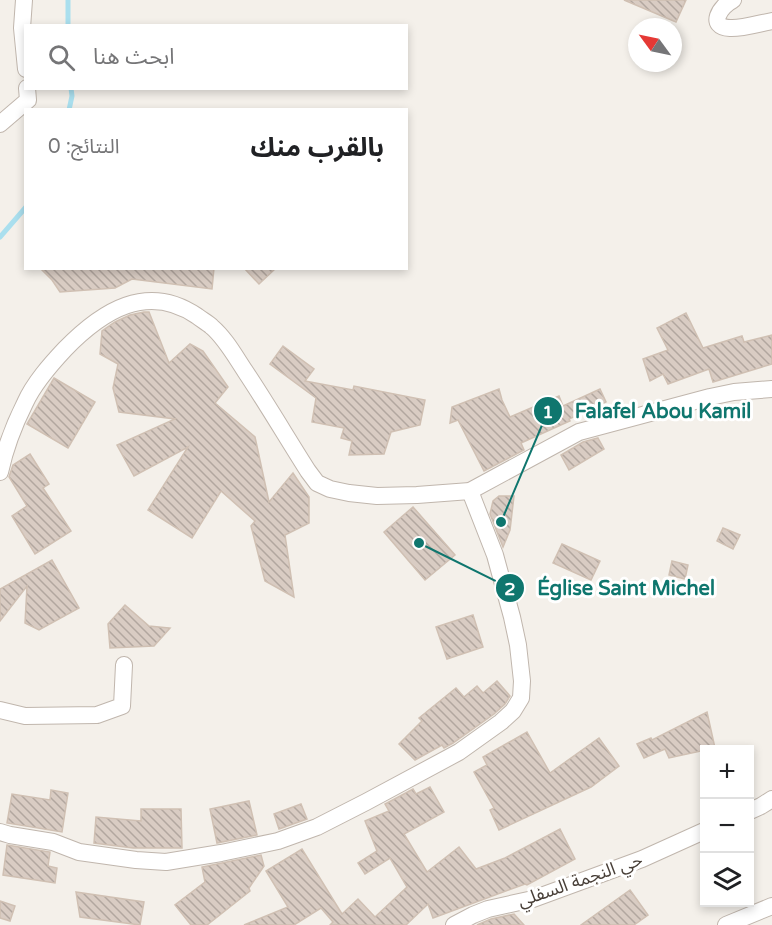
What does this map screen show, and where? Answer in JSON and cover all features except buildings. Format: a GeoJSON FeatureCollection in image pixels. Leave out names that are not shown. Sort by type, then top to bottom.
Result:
{"type":"FeatureCollection","features":[{"type":"Feature","properties":{"kind":"street"},"geometry":{"type":"LineString","coordinates":[[24,0],[22,28],[24,48]]}},
{"type":"Feature","properties":{"kind":"street"},"geometry":{"type":"LineString","coordinates":[[733,0],[726,3],[720,10],[718,20],[723,27],[730,28],[772,21]]}},
{"type":"Feature","properties":{"kind":"street"},"geometry":{"type":"LineString","coordinates":[[0,124],[28,100],[27,90]]}},
{"type":"Feature","properties":{"kind":"street"},"geometry":{"type":"LineString","coordinates":[[0,472],[25,402],[46,369],[86,328],[102,316],[115,309],[138,302],[161,300],[181,306],[213,327],[260,393],[317,483],[349,494],[417,495],[470,490],[579,432],[710,397],[734,392],[772,389]]}},
{"type":"Feature","properties":{"kind":"street"},"geometry":{"type":"LineString","coordinates":[[0,832],[53,842],[79,852],[166,862],[278,841],[317,826],[459,752],[501,722],[522,698],[518,645],[495,555],[470,490]]}},
{"type":"Feature","properties":{"kind":"street"},"geometry":{"type":"LineString","coordinates":[[0,710],[25,716],[97,715],[122,706],[124,665]]}},
{"type":"Feature","properties":{"kind":"street"},"geometry":{"type":"LineString","coordinates":[[754,809],[772,799]]}},
{"type":"Feature","properties":{"kind":"street","name":"حي النجمة السفلي"},"geometry":{"type":"LineString","coordinates":[[454,925],[488,909],[533,899],[642,859],[700,833]]}},
{"type":"Feature","properties":{"kind":"street"},"geometry":{"type":"LineString","coordinates":[[726,925],[772,906]]}},
{"type":"Feature","properties":{"kind":"waterway"},"geometry":{"type":"LineString","coordinates":[[68,0],[68,24]]}},
{"type":"Feature","properties":{"kind":"waterway"},"geometry":{"type":"LineString","coordinates":[[69,108],[71,90]]}},
{"type":"Feature","properties":{"kind":"waterway"},"geometry":{"type":"LineString","coordinates":[[0,237],[24,209]]}},
{"type":"Feature","properties":{"kind":"place","name":"Falafel Abou Kamil"},"geometry":{"type":"Point","coordinates":[501,522]}},
{"type":"Feature","properties":{"kind":"place","name":"Église Saint Michel"},"geometry":{"type":"Point","coordinates":[419,543]}}]}
